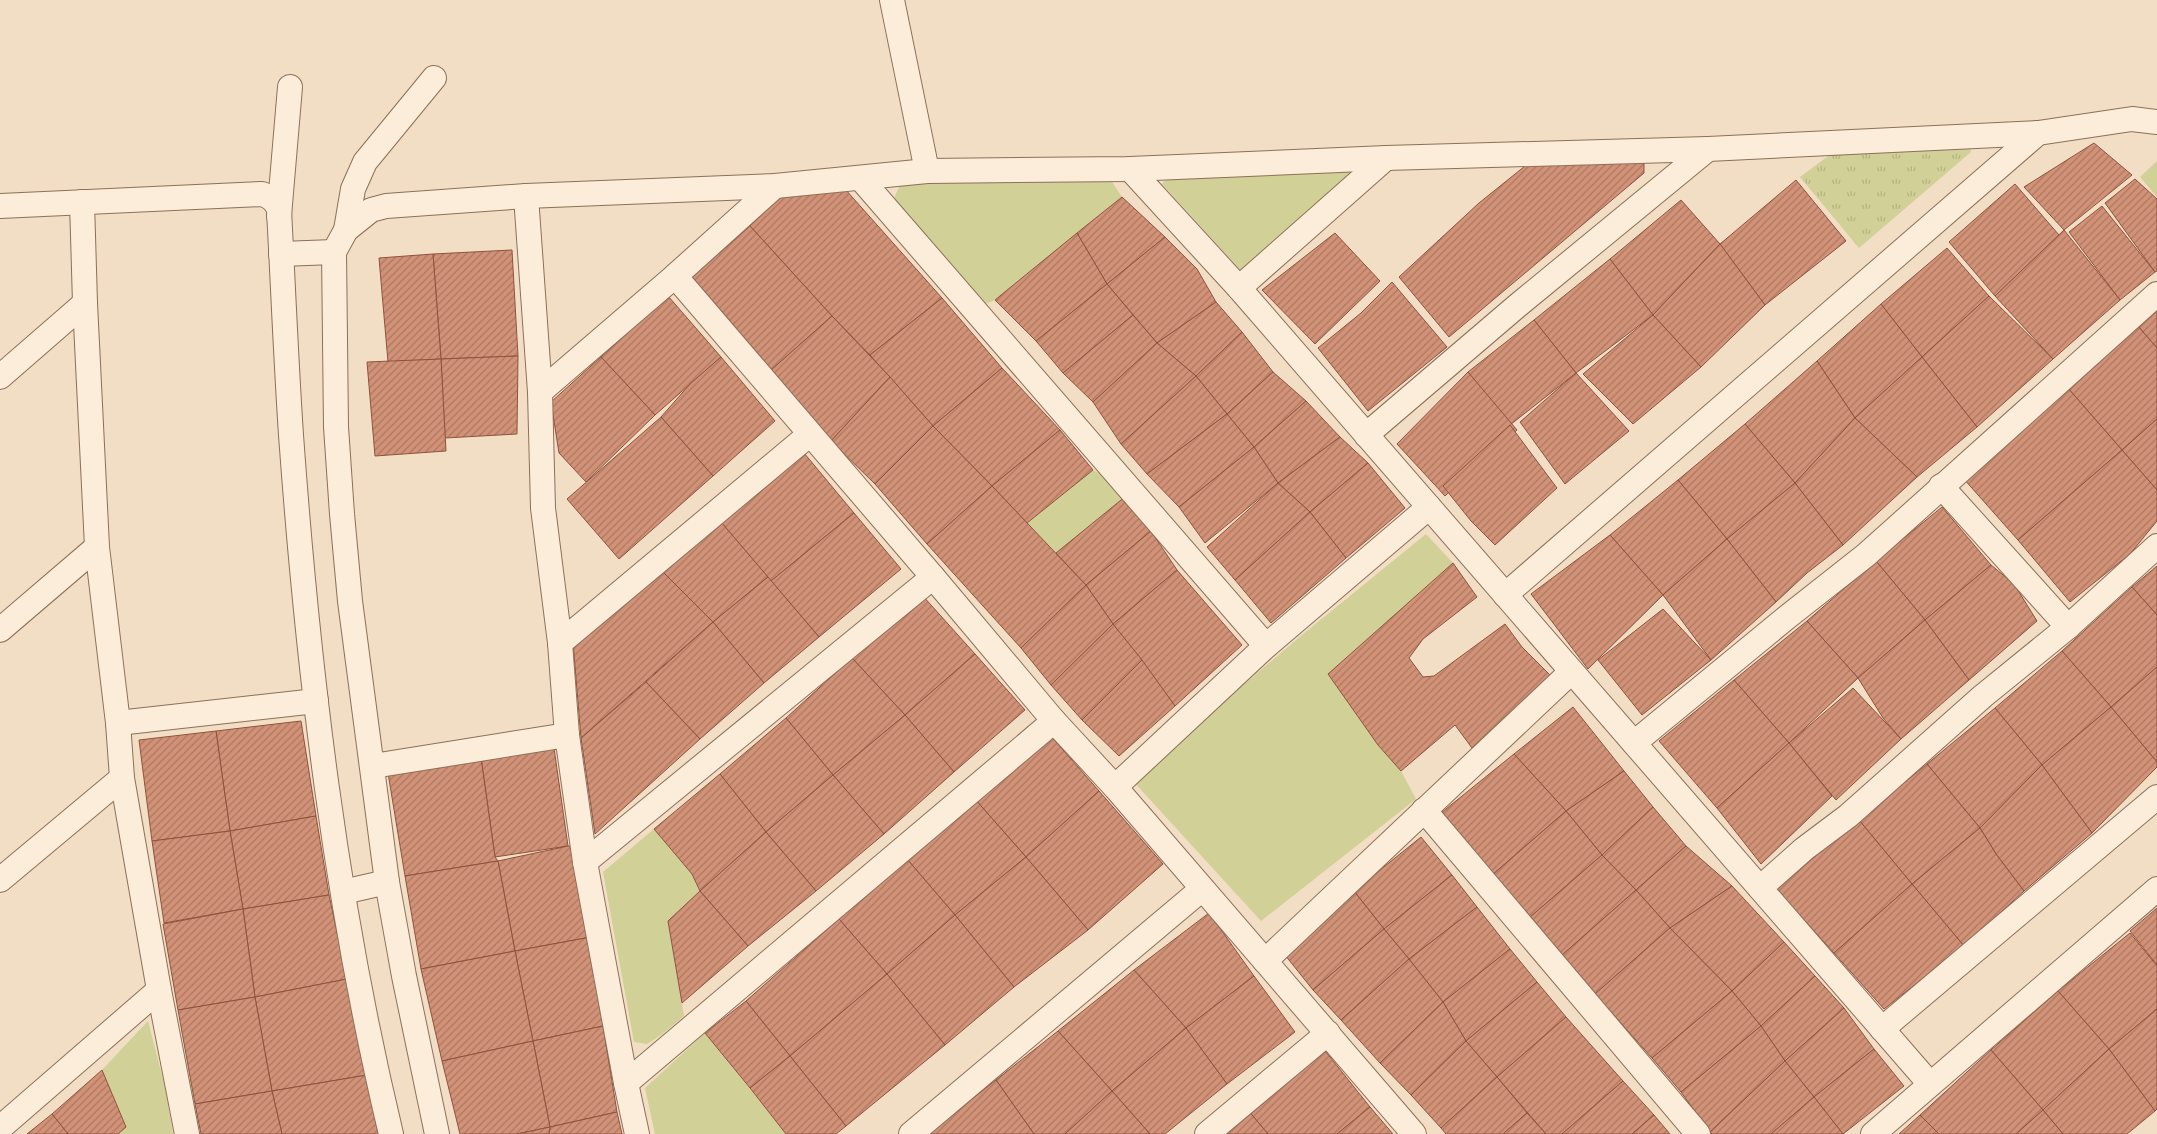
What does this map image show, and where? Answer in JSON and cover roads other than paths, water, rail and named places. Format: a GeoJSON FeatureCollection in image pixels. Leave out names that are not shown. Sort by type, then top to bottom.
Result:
{"type":"FeatureCollection","features":[{"type":"Feature","properties":{"kind":"street"},"geometry":{"type":"LineString","coordinates":[[892,0],[926,171]]}},
{"type":"Feature","properties":{"kind":"street"},"geometry":{"type":"LineString","coordinates":[[434,78],[366,162],[353,189],[346,230],[334,252],[336,427],[350,601],[387,882],[404,976],[437,1134]]}},
{"type":"Feature","properties":{"kind":"street"},"geometry":{"type":"LineString","coordinates":[[279,216],[290,87]]}},
{"type":"Feature","properties":{"kind":"street"},"geometry":{"type":"LineString","coordinates":[[346,230],[371,210],[386,206],[526,196],[775,186],[862,179],[926,171],[1130,168],[1386,158],[1708,149],[2038,133],[2132,119],[2157,122]]}},
{"type":"Feature","properties":{"kind":"street"},"geometry":{"type":"LineString","coordinates":[[1505,595],[2038,133]]}},
{"type":"Feature","properties":{"kind":"street"},"geometry":{"type":"LineString","coordinates":[[1366,435],[1517,306],[1708,149]]}},
{"type":"Feature","properties":{"kind":"street"},"geometry":{"type":"LineString","coordinates":[[1239,288],[1386,158]]}},
{"type":"Feature","properties":{"kind":"street"},"geometry":{"type":"LineString","coordinates":[[1130,168],[1239,288],[1930,1084]]}},
{"type":"Feature","properties":{"kind":"street"},"geometry":{"type":"LineString","coordinates":[[862,179],[1266,646]]}},
{"type":"Feature","properties":{"kind":"street"},"geometry":{"type":"LineString","coordinates":[[540,392],[675,276],[775,186]]}},
{"type":"Feature","properties":{"kind":"street"},"geometry":{"type":"LineString","coordinates":[[0,206],[262,194],[277,204],[298,522],[323,765],[342,892],[368,1032],[391,1134]]}},
{"type":"Feature","properties":{"kind":"street"},"geometry":{"type":"LineString","coordinates":[[526,196],[540,392],[543,508],[560,643],[567,735],[585,862],[626,1083],[638,1134]]}},
{"type":"Feature","properties":{"kind":"street"},"geometry":{"type":"LineString","coordinates":[[82,202],[97,548],[118,723],[122,778],[159,990],[187,1134]]}},
{"type":"Feature","properties":{"kind":"street"},"geometry":{"type":"LineString","coordinates":[[281,254],[334,252]]}},
{"type":"Feature","properties":{"kind":"street"},"geometry":{"type":"LineString","coordinates":[[675,276],[933,576],[1054,721],[1115,787],[1414,1134]]}},
{"type":"Feature","properties":{"kind":"street"},"geometry":{"type":"LineString","coordinates":[[1634,743],[1866,555],[2157,294]]}},
{"type":"Feature","properties":{"kind":"street"},"geometry":{"type":"LineString","coordinates":[[0,377],[85,303]]}},
{"type":"Feature","properties":{"kind":"street"},"geometry":{"type":"LineString","coordinates":[[560,643],[810,434]]}},
{"type":"Feature","properties":{"kind":"street"},"geometry":{"type":"LineString","coordinates":[[1941,486],[2068,627]]}},
{"type":"Feature","properties":{"kind":"street"},"geometry":{"type":"LineString","coordinates":[[1115,787],[1266,646],[1429,507]]}},
{"type":"Feature","properties":{"kind":"street"},"geometry":{"type":"LineString","coordinates":[[1760,888],[1804,849],[1848,816],[1983,696],[2068,627],[2157,546]]}},
{"type":"Feature","properties":{"kind":"street"},"geometry":{"type":"LineString","coordinates":[[0,630],[97,548]]}},
{"type":"Feature","properties":{"kind":"street"},"geometry":{"type":"LineString","coordinates":[[585,862],[933,576]]}},
{"type":"Feature","properties":{"kind":"street"},"geometry":{"type":"LineString","coordinates":[[1265,961],[1571,672]]}},
{"type":"Feature","properties":{"kind":"street"},"geometry":{"type":"LineString","coordinates":[[118,723],[316,701]]}},
{"type":"Feature","properties":{"kind":"street"},"geometry":{"type":"LineString","coordinates":[[626,1083],[1054,721]]}},
{"type":"Feature","properties":{"kind":"street"},"geometry":{"type":"LineString","coordinates":[[373,766],[567,735]]}},
{"type":"Feature","properties":{"kind":"street"},"geometry":{"type":"LineString","coordinates":[[0,880],[122,778]]}},
{"type":"Feature","properties":{"kind":"street"},"geometry":{"type":"LineString","coordinates":[[1882,1029],[2157,797]]}},
{"type":"Feature","properties":{"kind":"street"},"geometry":{"type":"LineString","coordinates":[[1424,810],[1698,1134]]}},
{"type":"Feature","properties":{"kind":"street"},"geometry":{"type":"LineString","coordinates":[[342,892],[387,882]]}},
{"type":"Feature","properties":{"kind":"street"},"geometry":{"type":"LineString","coordinates":[[911,1134],[1202,889]]}},
{"type":"Feature","properties":{"kind":"street"},"geometry":{"type":"LineString","coordinates":[[1873,1134],[2157,889]]}},
{"type":"Feature","properties":{"kind":"street"},"geometry":{"type":"LineString","coordinates":[[0,1128],[159,990]]}},
{"type":"Feature","properties":{"kind":"street"},"geometry":{"type":"LineString","coordinates":[[1207,1134],[1328,1033]]}}]}
